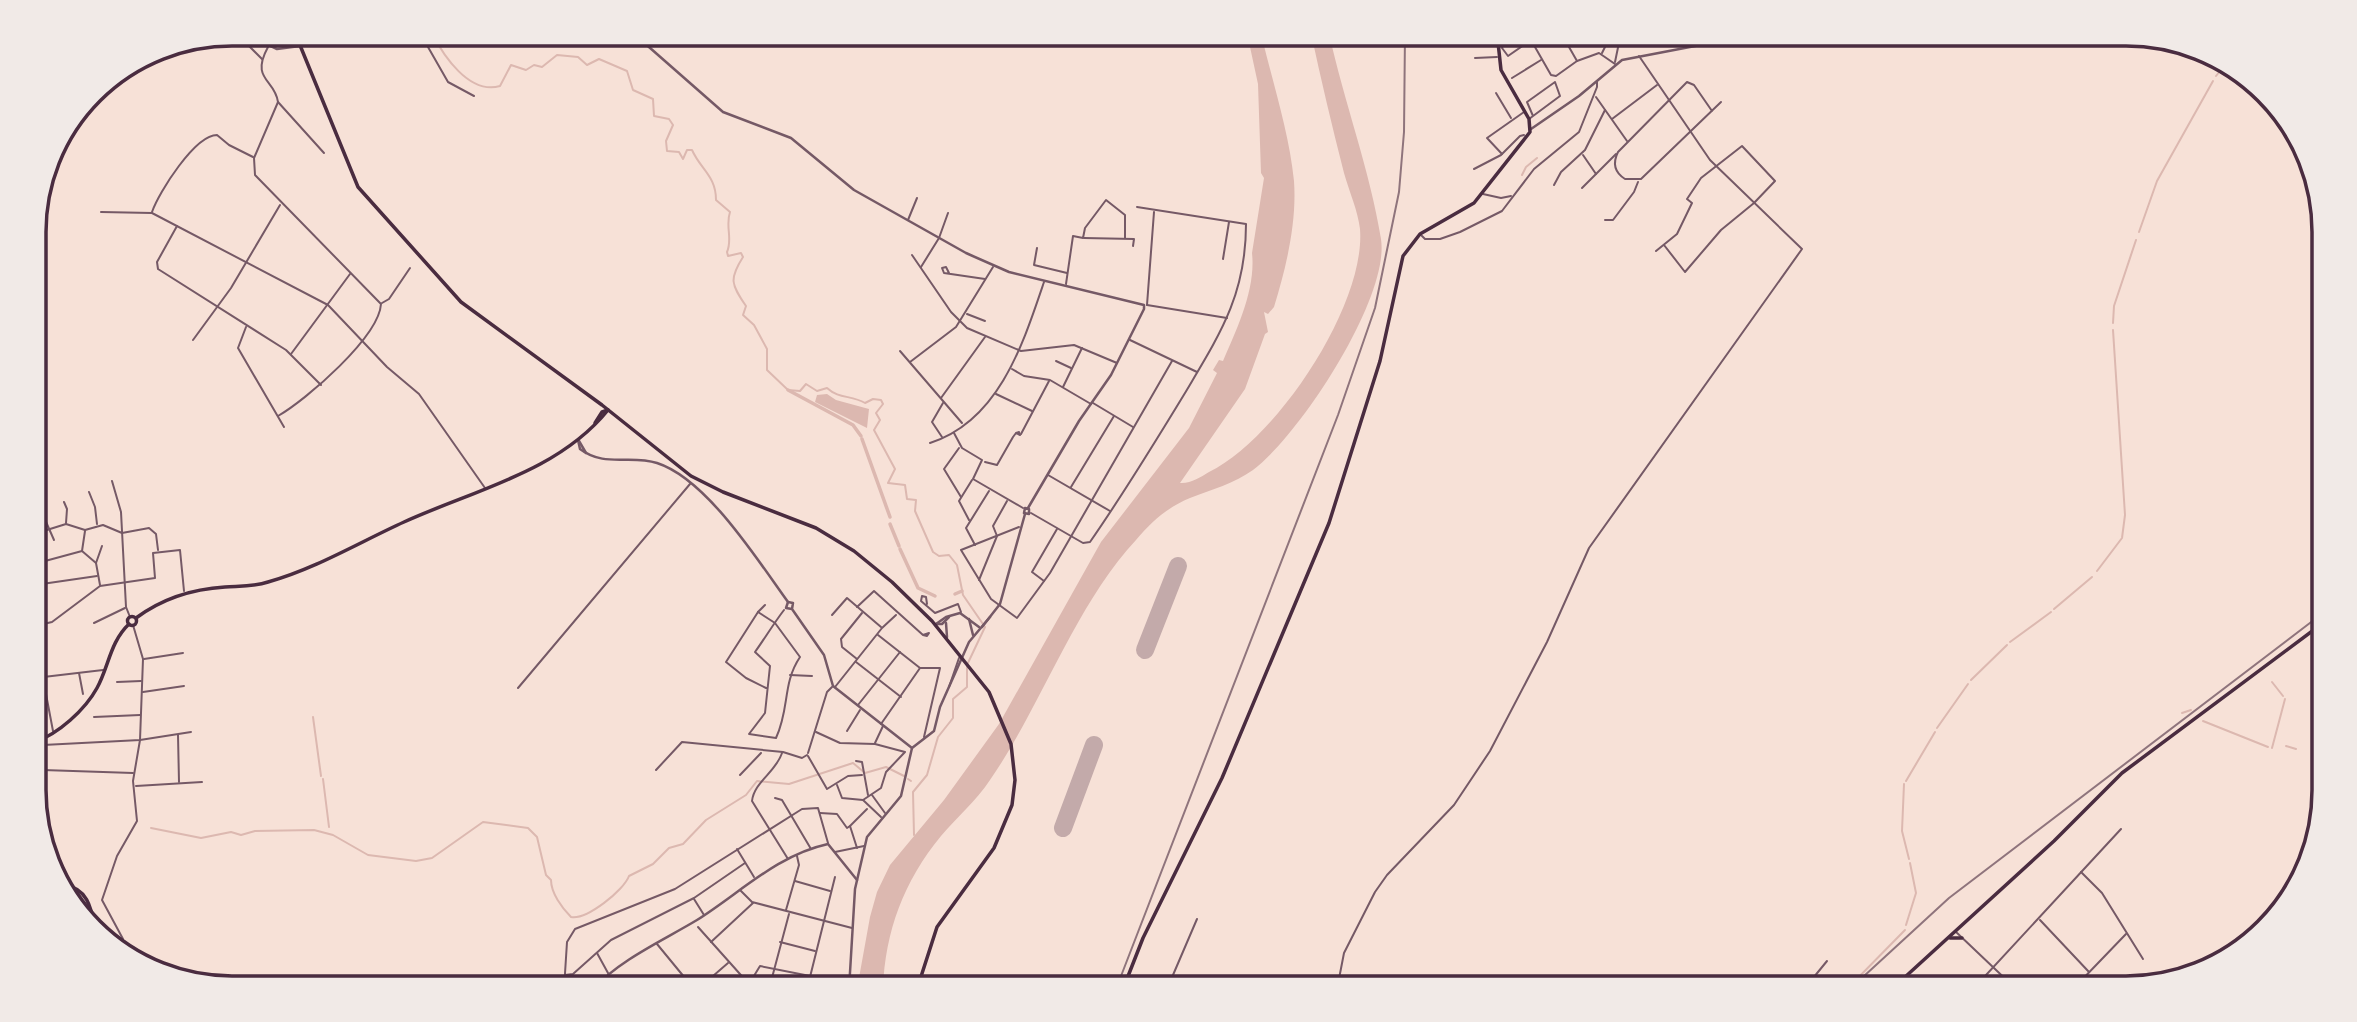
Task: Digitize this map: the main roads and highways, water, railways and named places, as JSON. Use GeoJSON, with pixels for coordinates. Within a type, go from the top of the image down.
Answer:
{"type":"FeatureCollection","features":[{"type":"Feature","properties":{"kind":"main road"},"geometry":{"type":"LineString","coordinates":[[300,46],[354,177],[370,203],[461,302],[594,399],[678,467],[715,488],[796,520],[833,538],[886,577],[936,624],[972,667],[992,697],[1006,727],[1015,765],[1013,796],[1007,822],[993,848],[937,927],[921,976]]}},
{"type":"Feature","properties":{"kind":"main road"},"geometry":{"type":"LineString","coordinates":[[1129,976],[1143,938],[1222,778],[1317,556],[1376,375],[1400,265],[1408,247],[1420,234],[1468,208],[1531,129],[1531,118],[1524,112],[1506,80],[1498,46]]}},
{"type":"Feature","properties":{"kind":"main road"},"geometry":{"type":"LineString","coordinates":[[594,399],[600,414]]}},
{"type":"Feature","properties":{"kind":"main road"},"geometry":{"type":"LineString","coordinates":[[594,425],[600,414],[608,410]]}},
{"type":"Feature","properties":{"kind":"main road"},"geometry":{"type":"LineString","coordinates":[[46,739],[93,694],[114,643],[136,618],[158,603],[184,593],[248,586],[280,579],[391,528],[495,487],[568,447],[608,410]]}},
{"type":"Feature","properties":{"kind":"main road"},"geometry":{"type":"LineString","coordinates":[[131,624],[130,617],[136,618]]}},
{"type":"Feature","properties":{"kind":"main road"},"geometry":{"type":"LineString","coordinates":[[1908,976],[2047,848],[2122,773],[2312,631]]}},
{"type":"Feature","properties":{"kind":"main road"},"geometry":{"type":"LineString","coordinates":[[73,887],[86,897],[90,911]]}},
{"type":"Feature","properties":{"kind":"main road"},"geometry":{"type":"LineString","coordinates":[[1948,938],[1962,938]]}},
{"type":"Feature","properties":{"kind":"waterway"},"geometry":{"type":"LineString","coordinates":[[440,46],[458,71],[478,85],[489,87],[500,86],[511,65],[526,70],[534,65],[542,67],[557,55],[578,57],[587,65],[599,59],[627,71],[633,90],[653,99],[654,116],[669,119],[673,125],[666,141],[667,151],[679,152],[683,159],[687,150],[692,150],[714,185],[716,200],[730,212],[728,256],[741,253],[743,257],[735,271],[735,287],[746,306],[743,315],[754,325],[767,349],[767,370],[788,390],[800,391],[806,384],[817,391],[827,388],[836,394],[865,403],[873,399],[881,400],[883,404],[876,413],[880,420],[874,430],[895,469],[888,483],[905,485],[907,499],[916,500],[915,511],[933,552],[939,556],[949,555],[957,565],[963,595],[985,627],[967,665],[967,687],[953,699],[953,718],[938,737],[927,775],[913,792],[914,835]]}},
{"type":"Feature","properties":{"kind":"waterway"},"geometry":{"type":"LineString","coordinates":[[2216,76],[2220,71]]}},
{"type":"Feature","properties":{"kind":"waterway"},"geometry":{"type":"LineString","coordinates":[[2139,232],[2157,181],[2213,81]]}},
{"type":"Feature","properties":{"kind":"waterway"},"geometry":{"type":"LineString","coordinates":[[1522,175],[1526,167],[1537,158]]}},
{"type":"Feature","properties":{"kind":"waterway"},"geometry":{"type":"LineString","coordinates":[[2113,323],[2114,306],[2136,240]]}},
{"type":"Feature","properties":{"kind":"waterway"},"geometry":{"type":"LineString","coordinates":[[2097,571],[2122,538],[2125,515],[2113,330]]}},
{"type":"Feature","properties":{"kind":"waterway"},"geometry":{"type":"LineString","coordinates":[[788,390],[853,425],[861,436]]}},
{"type":"Feature","properties":{"kind":"waterway"},"geometry":{"type":"LineString","coordinates":[[862,439],[890,517]]}},
{"type":"Feature","properties":{"kind":"waterway"},"geometry":{"type":"LineString","coordinates":[[890,524],[899,546]]}},
{"type":"Feature","properties":{"kind":"waterway"},"geometry":{"type":"LineString","coordinates":[[900,549],[918,588],[935,596]]}},
{"type":"Feature","properties":{"kind":"waterway"},"geometry":{"type":"LineString","coordinates":[[2054,609],[2092,577]]}},
{"type":"Feature","properties":{"kind":"waterway"},"geometry":{"type":"LineString","coordinates":[[955,594],[962,591]]}},
{"type":"Feature","properties":{"kind":"waterway"},"geometry":{"type":"LineString","coordinates":[[2010,642],[2051,612]]}},
{"type":"Feature","properties":{"kind":"waterway"},"geometry":{"type":"LineString","coordinates":[[1971,680],[2007,645]]}},
{"type":"Feature","properties":{"kind":"waterway"},"geometry":{"type":"LineString","coordinates":[[2272,682],[2283,696]]}},
{"type":"Feature","properties":{"kind":"waterway"},"geometry":{"type":"LineString","coordinates":[[1937,728],[1968,684]]}},
{"type":"Feature","properties":{"kind":"waterway"},"geometry":{"type":"LineString","coordinates":[[2272,748],[2285,699]]}},
{"type":"Feature","properties":{"kind":"waterway"},"geometry":{"type":"LineString","coordinates":[[2182,713],[2191,710]]}},
{"type":"Feature","properties":{"kind":"waterway"},"geometry":{"type":"LineString","coordinates":[[313,717],[321,776]]}},
{"type":"Feature","properties":{"kind":"waterway"},"geometry":{"type":"LineString","coordinates":[[2203,721],[2268,747]]}},
{"type":"Feature","properties":{"kind":"waterway"},"geometry":{"type":"LineString","coordinates":[[1906,781],[1935,732]]}},
{"type":"Feature","properties":{"kind":"waterway"},"geometry":{"type":"LineString","coordinates":[[2286,746],[2296,749]]}},
{"type":"Feature","properties":{"kind":"waterway"},"geometry":{"type":"LineString","coordinates":[[151,828],[201,838],[231,832],[241,835],[255,831],[314,830],[333,835],[368,855],[416,861],[432,858],[483,822],[528,828],[537,837],[546,875],[551,880],[558,900],[571,917],[578,917],[604,903],[620,889],[629,876],[653,864],[669,848],[683,844],[706,820],[746,795],[757,781],[789,784],[853,763],[865,773],[886,767],[904,776]]}},
{"type":"Feature","properties":{"kind":"waterway"},"geometry":{"type":"LineString","coordinates":[[323,779],[329,827]]}},
{"type":"Feature","properties":{"kind":"waterway"},"geometry":{"type":"LineString","coordinates":[[1904,784],[1902,831],[1909,859]]}},
{"type":"Feature","properties":{"kind":"waterway"},"geometry":{"type":"LineString","coordinates":[[1906,925],[1916,893],[1910,863]]}},
{"type":"Feature","properties":{"kind":"waterway"},"geometry":{"type":"LineString","coordinates":[[1860,976],[1905,930]]}},
{"type":"Feature","properties":{"kind":"railway"},"geometry":{"type":"LineString","coordinates":[[1121,976],[1338,415],[1375,308],[1399,192],[1404,132],[1405,46]]}},
{"type":"Feature","properties":{"kind":"railway"},"geometry":{"type":"LineString","coordinates":[[1864,976],[1949,898],[2312,621]]}}]}
